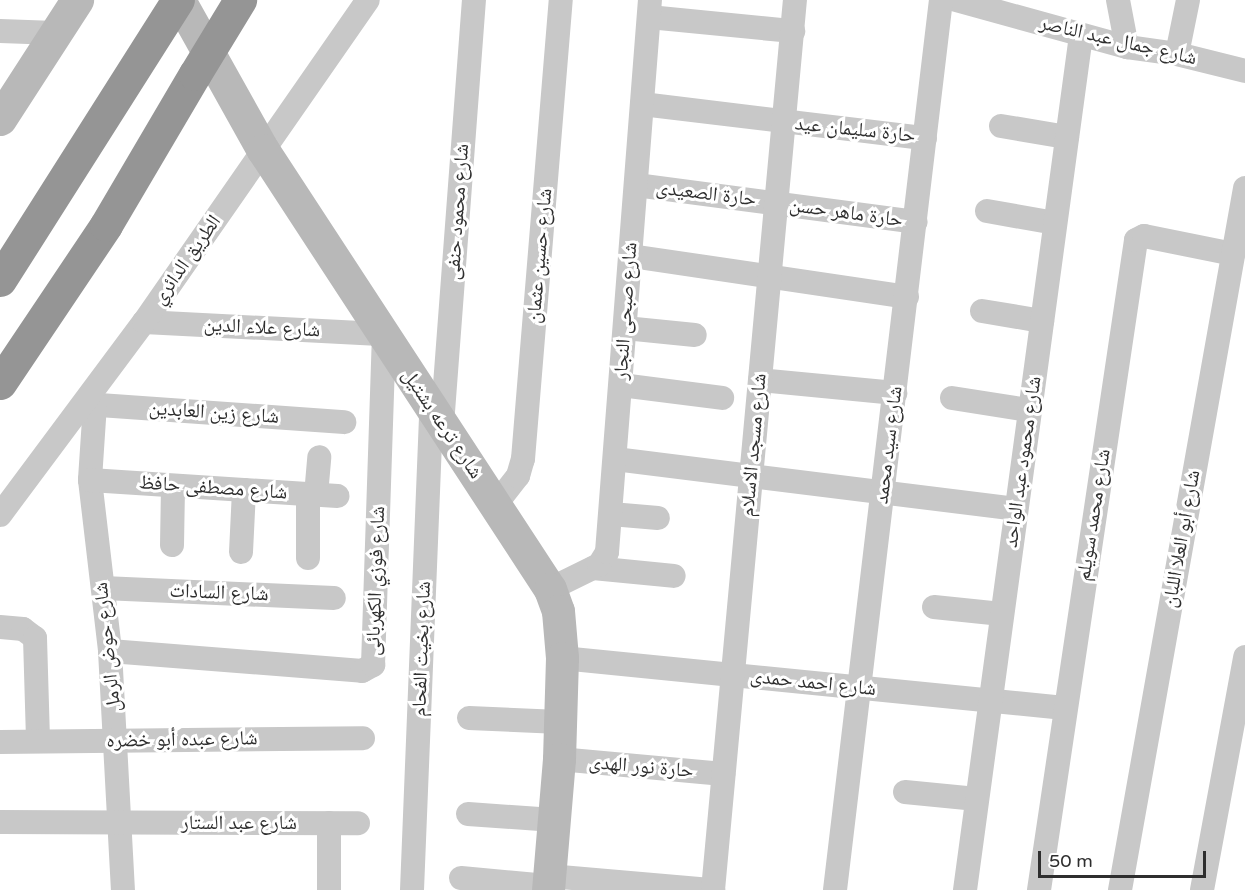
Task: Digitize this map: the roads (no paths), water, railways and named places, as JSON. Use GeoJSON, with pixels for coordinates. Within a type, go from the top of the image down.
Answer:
{"type":"FeatureCollection","features":[{"type":"Feature","properties":{"kind":"highway"},"geometry":{"type":"LineString","coordinates":[[0,280],[154,42],[178,0]]}},
{"type":"Feature","properties":{"kind":"highway"},"geometry":{"type":"LineString","coordinates":[[0,383],[106,225],[240,0]]}},
{"type":"Feature","properties":{"kind":"street"},"geometry":{"type":"LineString","coordinates":[[0,119],[12,81],[56,33],[77,0]]}},
{"type":"Feature","properties":{"kind":"street","name":"شارع ترعه بشتيل"},"geometry":{"type":"LineString","coordinates":[[178,0],[263,150],[382,336],[496,504],[550,589],[558,611],[562,658],[559,759],[548,884]]}},
{"type":"Feature","properties":{"kind":"street","name":"الطريق الدائري"},"geometry":{"type":"LineString","coordinates":[[0,515],[90,404],[144,322],[368,0]]}},
{"type":"Feature","properties":{"kind":"street","name":"شارع محمود حنفى"},"geometry":{"type":"LineString","coordinates":[[437,416],[474,0]]}},
{"type":"Feature","properties":{"kind":"street","name":"شارع حسين عثمان"},"geometry":{"type":"LineString","coordinates":[[496,504],[518,476],[523,459],[561,0]]}},
{"type":"Feature","properties":{"kind":"street","name":"شارع مسجد الاسلام"},"geometry":{"type":"LineString","coordinates":[[712,890],[795,0]]}},
{"type":"Feature","properties":{"kind":"street","name":"شارع سيد محمد"},"geometry":{"type":"LineString","coordinates":[[835,890],[941,0]]}},
{"type":"Feature","properties":{"kind":"street","name":"شارع جمال عبد الناصر"},"geometry":{"type":"LineString","coordinates":[[956,0],[1128,47],[1177,54],[1245,71]]}},
{"type":"Feature","properties":{"kind":"street"},"geometry":{"type":"LineString","coordinates":[[1118,0],[1128,47]]}},
{"type":"Feature","properties":{"kind":"street"},"geometry":{"type":"LineString","coordinates":[[1177,54],[1188,0]]}},
{"type":"Feature","properties":{"kind":"street"},"geometry":{"type":"LineString","coordinates":[[650,8],[793,31]]}},
{"type":"Feature","properties":{"kind":"street","name":"شارع صبحى النجار"},"geometry":{"type":"LineString","coordinates":[[592,568],[607,552],[611,514],[650,8]]}},
{"type":"Feature","properties":{"kind":"street"},"geometry":{"type":"LineString","coordinates":[[0,31],[56,33]]}},
{"type":"Feature","properties":{"kind":"street","name":"شارع محمود عبد الواحد"},"geometry":{"type":"LineString","coordinates":[[965,890],[1081,35]]}},
{"type":"Feature","properties":{"kind":"street","name":"حارة سليمان عيد"},"geometry":{"type":"LineString","coordinates":[[642,104],[925,138]]}},
{"type":"Feature","properties":{"kind":"street"},"geometry":{"type":"LineString","coordinates":[[1001,126],[1067,137]]}},
{"type":"Feature","properties":{"kind":"street","name":"حارة الصعيدى"},"geometry":{"type":"LineString","coordinates":[[636,185],[777,203]]}},
{"type":"Feature","properties":{"kind":"street","name":"شارع أبو العلا اللبان"},"geometry":{"type":"LineString","coordinates":[[1120,890],[1245,188]]}},
{"type":"Feature","properties":{"kind":"street","name":"حارة ماهر حسن"},"geometry":{"type":"LineString","coordinates":[[777,203],[916,222]]}},
{"type":"Feature","properties":{"kind":"street"},"geometry":{"type":"LineString","coordinates":[[987,211],[1055,223]]}},
{"type":"Feature","properties":{"kind":"street","name":"شارع محمد سويلم"},"geometry":{"type":"LineString","coordinates":[[1039,890],[1136,240],[1143,236],[1233,254]]}},
{"type":"Feature","properties":{"kind":"street"},"geometry":{"type":"LineString","coordinates":[[631,256],[907,297]]}},
{"type":"Feature","properties":{"kind":"street"},"geometry":{"type":"LineString","coordinates":[[982,311],[1042,321]]}},
{"type":"Feature","properties":{"kind":"street","name":"شارع علاء الدين"},"geometry":{"type":"LineString","coordinates":[[144,322],[382,336]]}},
{"type":"Feature","properties":{"kind":"street"},"geometry":{"type":"LineString","coordinates":[[625,328],[695,336]]}},
{"type":"Feature","properties":{"kind":"street","name":"شارع فوزي الكهربائى"},"geometry":{"type":"LineString","coordinates":[[110,651],[362,671],[373,665],[382,336]]}},
{"type":"Feature","properties":{"kind":"street"},"geometry":{"type":"LineString","coordinates":[[760,380],[895,393]]}},
{"type":"Feature","properties":{"kind":"street"},"geometry":{"type":"LineString","coordinates":[[621,385],[722,398]]}},
{"type":"Feature","properties":{"kind":"street"},"geometry":{"type":"LineString","coordinates":[[952,398],[1029,410]]}},
{"type":"Feature","properties":{"kind":"street","name":"شارع زين العابدين"},"geometry":{"type":"LineString","coordinates":[[90,404],[344,422]]}},
{"type":"Feature","properties":{"kind":"street","name":"شارع حوض الرمل"},"geometry":{"type":"LineString","coordinates":[[90,404],[90,480],[110,651],[117,740],[123,890]]}},
{"type":"Feature","properties":{"kind":"street","name":"شارع بخيت الفحام"},"geometry":{"type":"LineString","coordinates":[[412,890],[437,416]]}},
{"type":"Feature","properties":{"kind":"street"},"geometry":{"type":"LineString","coordinates":[[308,558],[320,495],[319,457]]}},
{"type":"Feature","properties":{"kind":"street"},"geometry":{"type":"LineString","coordinates":[[615,459],[1016,509]]}},
{"type":"Feature","properties":{"kind":"street","name":"شارع مصطفى حافظ"},"geometry":{"type":"LineString","coordinates":[[90,480],[320,495]]}},
{"type":"Feature","properties":{"kind":"street"},"geometry":{"type":"LineString","coordinates":[[172,545],[173,486]]}},
{"type":"Feature","properties":{"kind":"street"},"geometry":{"type":"LineString","coordinates":[[241,552],[244,490]]}},
{"type":"Feature","properties":{"kind":"street"},"geometry":{"type":"LineString","coordinates":[[611,514],[658,518]]}},
{"type":"Feature","properties":{"kind":"street"},"geometry":{"type":"LineString","coordinates":[[550,589],[592,568],[674,576]]}},
{"type":"Feature","properties":{"kind":"street","name":"شارع السادات"},"geometry":{"type":"LineString","coordinates":[[103,588],[334,598]]}},
{"type":"Feature","properties":{"kind":"street"},"geometry":{"type":"LineString","coordinates":[[934,607],[1002,614]]}},
{"type":"Feature","properties":{"kind":"street"},"geometry":{"type":"LineString","coordinates":[[11,628],[35,638],[37,646],[38,741]]}},
{"type":"Feature","properties":{"kind":"street"},"geometry":{"type":"LineString","coordinates":[[1202,890],[1245,657]]}},
{"type":"Feature","properties":{"kind":"street","name":"شارع احمد حمدى"},"geometry":{"type":"LineString","coordinates":[[562,658],[1065,708]]}},
{"type":"Feature","properties":{"kind":"street"},"geometry":{"type":"LineString","coordinates":[[469,718],[560,722]]}},
{"type":"Feature","properties":{"kind":"street","name":"شارع عبده أبو خضره"},"geometry":{"type":"LineString","coordinates":[[0,742],[363,738]]}},
{"type":"Feature","properties":{"kind":"street","name":"حارة نور الهدى"},"geometry":{"type":"LineString","coordinates":[[559,759],[723,774]]}},
{"type":"Feature","properties":{"kind":"street"},"geometry":{"type":"LineString","coordinates":[[904,792],[977,798]]}},
{"type":"Feature","properties":{"kind":"street"},"geometry":{"type":"LineString","coordinates":[[468,814],[554,820]]}},
{"type":"Feature","properties":{"kind":"street","name":"شارع عبد الستار"},"geometry":{"type":"LineString","coordinates":[[0,822],[358,823]]}},
{"type":"Feature","properties":{"kind":"street"},"geometry":{"type":"LineString","coordinates":[[328,890],[329,823]]}},
{"type":"Feature","properties":{"kind":"street"},"geometry":{"type":"LineString","coordinates":[[461,878],[548,884],[712,890]]}}]}
